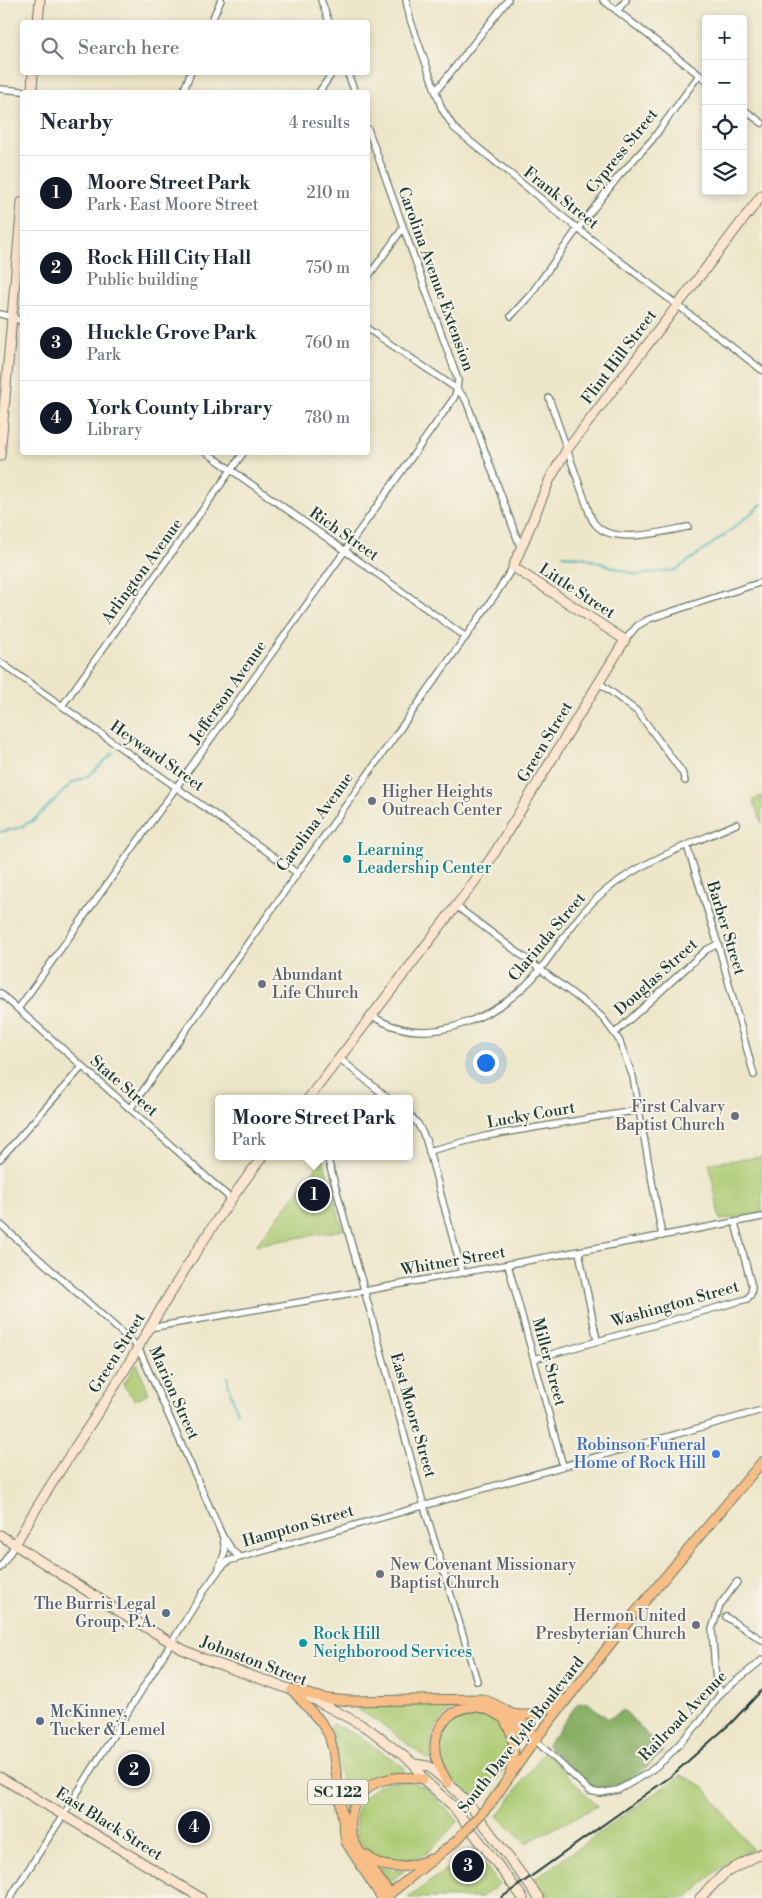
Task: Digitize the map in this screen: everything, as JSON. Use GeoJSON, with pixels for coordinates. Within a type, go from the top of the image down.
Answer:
{"type":"FeatureCollection","features":[{"type":"Feature","properties":{"kind":"main road","name":"South Dave Lyle Boulevard"},"geometry":{"type":"LineString","coordinates":[[386,1897],[456,1841],[491,1803],[535,1740],[634,1614],[762,1462]]}},
{"type":"Feature","properties":{"kind":"main road"},"geometry":{"type":"LineString","coordinates":[[292,1690],[351,1701],[481,1700],[494,1703],[507,1717],[514,1746],[509,1778]]}},
{"type":"Feature","properties":{"kind":"main road","name":"SC 122"},"geometry":{"type":"LineString","coordinates":[[292,1690],[320,1721],[329,1735],[333,1750],[346,1842],[386,1897]]}},
{"type":"Feature","properties":{"kind":"main road"},"geometry":{"type":"LineString","coordinates":[[507,1717],[541,1713],[572,1693]]}},
{"type":"Feature","properties":{"kind":"main road"},"geometry":{"type":"LineString","coordinates":[[448,1782],[437,1763],[435,1751],[436,1734],[443,1722],[454,1712],[476,1707],[507,1717],[529,1728],[535,1740]]}},
{"type":"Feature","properties":{"kind":"main road"},"geometry":{"type":"LineString","coordinates":[[386,1897],[352,1835],[351,1822],[354,1806],[361,1794],[373,1785],[388,1778],[406,1777],[423,1779]]}},
{"type":"Feature","properties":{"kind":"main road"},"geometry":{"type":"LineString","coordinates":[[359,1848],[374,1862],[395,1867],[410,1866],[438,1856]]}},
{"type":"Feature","properties":{"kind":"street"},"geometry":{"type":"LineString","coordinates":[[38,20],[40,0]]}},
{"type":"Feature","properties":{"kind":"street"},"geometry":{"type":"LineString","coordinates":[[212,20],[220,0]]}},
{"type":"Feature","properties":{"kind":"street"},"geometry":{"type":"LineString","coordinates":[[322,0],[329,20]]}},
{"type":"Feature","properties":{"kind":"street","name":"Frank Street"},"geometry":{"type":"LineString","coordinates":[[406,0],[410,19],[436,92],[448,120],[461,135],[578,229],[762,370]]}},
{"type":"Feature","properties":{"kind":"street"},"geometry":{"type":"LineString","coordinates":[[436,92],[508,0]]}},
{"type":"Feature","properties":{"kind":"street"},"geometry":{"type":"LineString","coordinates":[[603,0],[702,77]]}},
{"type":"Feature","properties":{"kind":"street"},"geometry":{"type":"LineString","coordinates":[[617,10],[626,0]]}},
{"type":"Feature","properties":{"kind":"street"},"geometry":{"type":"LineString","coordinates":[[33,75],[33,90]]}},
{"type":"Feature","properties":{"kind":"street"},"geometry":{"type":"LineString","coordinates":[[184,90],[190,75]]}},
{"type":"Feature","properties":{"kind":"street"},"geometry":{"type":"LineString","coordinates":[[320,90],[331,75]]}},
{"type":"Feature","properties":{"kind":"street"},"geometry":{"type":"LineString","coordinates":[[348,75],[353,90]]}},
{"type":"Feature","properties":{"kind":"street","name":"Cypress Street"},"geometry":{"type":"LineString","coordinates":[[511,316],[531,294],[633,158],[652,140],[699,75]]}},
{"type":"Feature","properties":{"kind":"street"},"geometry":{"type":"LineString","coordinates":[[0,89],[20,91]]}},
{"type":"Feature","properties":{"kind":"street"},"geometry":{"type":"LineString","coordinates":[[747,112],[762,123]]}},
{"type":"Feature","properties":{"kind":"street","name":"Carolina Avenue Extension"},"geometry":{"type":"LineString","coordinates":[[370,134],[458,380],[457,389],[466,400],[521,550]]}},
{"type":"Feature","properties":{"kind":"street","name":"Flint Hill Street"},"geometry":{"type":"LineString","coordinates":[[521,550],[550,479],[566,451],[762,195]]}},
{"type":"Feature","properties":{"kind":"street"},"geometry":{"type":"LineString","coordinates":[[0,456],[20,225]]}},
{"type":"Feature","properties":{"kind":"street"},"geometry":{"type":"LineString","coordinates":[[370,274],[403,228]]}},
{"type":"Feature","properties":{"kind":"street"},"geometry":{"type":"LineString","coordinates":[[0,314],[20,321]]}},
{"type":"Feature","properties":{"kind":"street"},"geometry":{"type":"LineString","coordinates":[[370,329],[457,389]]}},
{"type":"Feature","properties":{"kind":"street","name":"Jefferson Avenue"},"geometry":{"type":"LineString","coordinates":[[18,1009],[454,398],[457,389]]}},
{"type":"Feature","properties":{"kind":"street"},"geometry":{"type":"LineString","coordinates":[[549,398],[566,451],[595,525],[603,531],[618,535],[637,535],[688,527]]}},
{"type":"Feature","properties":{"kind":"street","name":"Rich Street"},"geometry":{"type":"LineString","coordinates":[[210,455],[466,637]]}},
{"type":"Feature","properties":{"kind":"street","name":"Arlington Avenue"},"geometry":{"type":"LineString","coordinates":[[62,706],[242,455]]}},
{"type":"Feature","properties":{"kind":"street","name":"Carolina Avenue"},"geometry":{"type":"LineString","coordinates":[[130,1110],[466,637],[496,594],[521,550]]}},
{"type":"Feature","properties":{"kind":"street","name":"Little Street"},"geometry":{"type":"LineString","coordinates":[[513,567],[625,640]]}},
{"type":"Feature","properties":{"kind":"street","name":"Green Street"},"geometry":{"type":"LineString","coordinates":[[311,1095],[492,857],[598,682],[625,640],[637,626],[649,619],[762,582]]}},
{"type":"Feature","properties":{"kind":"street","name":"Heyward Street"},"geometry":{"type":"LineString","coordinates":[[0,662],[297,873]]}},
{"type":"Feature","properties":{"kind":"street"},"geometry":{"type":"LineString","coordinates":[[598,682],[643,718],[682,772],[685,781]]}},
{"type":"Feature","properties":{"kind":"street","name":"Clarinda Street"},"geometry":{"type":"LineString","coordinates":[[372,1016],[385,1023],[413,1031],[428,1031],[449,1028],[472,1021],[496,1010],[516,995],[541,969],[596,898],[626,875],[736,824]]}},
{"type":"Feature","properties":{"kind":"street","name":"Barber Street"},"geometry":{"type":"LineString","coordinates":[[687,846],[718,944],[754,1075]]}},
{"type":"Feature","properties":{"kind":"street"},"geometry":{"type":"LineString","coordinates":[[456,906],[593,1009],[615,1033],[629,1064],[662,1236]]}},
{"type":"Feature","properties":{"kind":"street","name":"Douglas Street"},"geometry":{"type":"LineString","coordinates":[[615,1033],[706,950],[718,944]]}},
{"type":"Feature","properties":{"kind":"street","name":"State Street"},"geometry":{"type":"LineString","coordinates":[[0,993],[230,1198]]}},
{"type":"Feature","properties":{"kind":"street"},"geometry":{"type":"LineString","coordinates":[[339,1058],[385,1095]]}},
{"type":"Feature","properties":{"kind":"street"},"geometry":{"type":"LineString","coordinates":[[0,1159],[82,1067]]}},
{"type":"Feature","properties":{"kind":"street","name":"Lucky Court"},"geometry":{"type":"LineString","coordinates":[[429,1151],[486,1136],[639,1110]]}},
{"type":"Feature","properties":{"kind":"street"},"geometry":{"type":"LineString","coordinates":[[413,1119],[423,1131],[462,1272]]}},
{"type":"Feature","properties":{"kind":"street","name":"Green Street"},"geometry":{"type":"LineString","coordinates":[[0,1568],[230,1198],[260,1160]]}},
{"type":"Feature","properties":{"kind":"street","name":"East Moore Street"},"geometry":{"type":"LineString","coordinates":[[328,1160],[424,1505],[477,1681]]}},
{"type":"Feature","properties":{"kind":"street","name":"Whitner Street"},"geometry":{"type":"LineString","coordinates":[[149,1328],[364,1291],[762,1217]]}},
{"type":"Feature","properties":{"kind":"street","name":"Washington Street"},"geometry":{"type":"LineString","coordinates":[[534,1359],[750,1297],[752,1287],[734,1223]]}},
{"type":"Feature","properties":{"kind":"street","name":"Marion Street"},"geometry":{"type":"LineString","coordinates":[[0,1224],[138,1347],[223,1538],[225,1552],[218,1570]]}},
{"type":"Feature","properties":{"kind":"street"},"geometry":{"type":"LineString","coordinates":[[579,1252],[597,1340]]}},
{"type":"Feature","properties":{"kind":"street","name":"Miller Street"},"geometry":{"type":"LineString","coordinates":[[508,1264],[563,1466]]}},
{"type":"Feature","properties":{"kind":"street","name":"Hampton Street"},"geometry":{"type":"LineString","coordinates":[[10,1898],[218,1570],[228,1561],[762,1410]]}},
{"type":"Feature","properties":{"kind":"street","name":"Johnston Street"},"geometry":{"type":"LineString","coordinates":[[0,1535],[112,1608],[172,1643],[204,1658],[292,1690],[327,1706],[369,1729],[414,1764],[423,1779],[452,1805],[523,1898]]}},
{"type":"Feature","properties":{"kind":"street","name":"Marion Street"},"geometry":{"type":"LineString","coordinates":[[223,1538],[228,1542],[232,1552],[241,1556]]}},
{"type":"Feature","properties":{"kind":"street"},"geometry":{"type":"LineString","coordinates":[[721,1693],[716,1682],[712,1629],[720,1605],[737,1582]]}},
{"type":"Feature","properties":{"kind":"street"},"geometry":{"type":"LineString","coordinates":[[726,1617],[762,1640]]}},
{"type":"Feature","properties":{"kind":"street","name":"Railroad Avenue"},"geometry":{"type":"LineString","coordinates":[[535,1740],[584,1786],[593,1792],[606,1793],[618,1790],[648,1773],[664,1760],[700,1722],[721,1693],[762,1660]]}},
{"type":"Feature","properties":{"kind":"street"},"geometry":{"type":"LineString","coordinates":[[414,1764],[428,1766],[448,1782],[468,1803],[539,1898]]}},
{"type":"Feature","properties":{"kind":"street","name":"East Black Street"},"geometry":{"type":"LineString","coordinates":[[0,1777],[201,1898]]}},
{"type":"Feature","properties":{"kind":"street"},"geometry":{"type":"LineString","coordinates":[[701,1898],[725,1873],[762,1853]]}},
{"type":"Feature","properties":{"kind":"green space"},"geometry":{"type":"Polygon","coordinates":[[[762,796],[762,824],[753,800],[762,796]]]}},
{"type":"Feature","properties":{"kind":"green space"},"geometry":{"type":"Polygon","coordinates":[[[762,1157],[762,1213],[720,1220],[709,1163],[762,1157]]]}},
{"type":"Feature","properties":{"kind":"green space"},"geometry":{"type":"Polygon","coordinates":[[[322,1160],[323,1160],[343,1230],[256,1245],[322,1160]]]}},
{"type":"Feature","properties":{"kind":"green space"},"geometry":{"type":"Polygon","coordinates":[[[137,1364],[149,1393],[135,1400],[123,1385],[137,1364]]]}},
{"type":"Feature","properties":{"kind":"green space"},"geometry":{"type":"Polygon","coordinates":[[[587,1702],[608,1719],[624,1710],[664,1752],[648,1766],[624,1781],[594,1789],[547,1746],[577,1704],[587,1702]]]}},
{"type":"Feature","properties":{"kind":"green space"},"geometry":{"type":"Polygon","coordinates":[[[455,1703],[456,1707],[444,1716],[433,1734],[431,1757],[427,1759],[386,1727],[357,1709],[359,1705],[455,1703]]]}},
{"type":"Feature","properties":{"kind":"green space"},"geometry":{"type":"Polygon","coordinates":[[[477,1712],[491,1716],[503,1724],[508,1735],[509,1753],[503,1770],[496,1781],[474,1805],[446,1771],[442,1763],[439,1746],[440,1738],[447,1724],[459,1716],[477,1712]]]}},
{"type":"Feature","properties":{"kind":"green space"},"geometry":{"type":"Polygon","coordinates":[[[333,1724],[362,1738],[405,1768],[403,1772],[392,1773],[370,1782],[349,1809],[344,1808],[337,1749],[330,1728],[333,1724]]]}},
{"type":"Feature","properties":{"kind":"green space"},"geometry":{"type":"Polygon","coordinates":[[[543,1753],[550,1757],[597,1806],[526,1843],[498,1816],[543,1753]]]}},
{"type":"Feature","properties":{"kind":"green space"},"geometry":{"type":"Polygon","coordinates":[[[681,1775],[703,1786],[752,1849],[714,1873],[689,1898],[547,1898],[533,1880],[681,1775]]]}},
{"type":"Feature","properties":{"kind":"green space"},"geometry":{"type":"Polygon","coordinates":[[[410,1781],[427,1788],[458,1821],[436,1845],[422,1856],[410,1861],[398,1862],[376,1858],[360,1843],[356,1831],[358,1807],[367,1794],[385,1783],[410,1781]]]}},
{"type":"Feature","properties":{"kind":"green space"},"geometry":{"type":"Polygon","coordinates":[[[473,1849],[499,1884],[480,1898],[408,1898],[473,1849]]]}},
{"type":"Feature","properties":{"kind":"green space"},"geometry":{"type":"Polygon","coordinates":[[[378,1867],[404,1871],[389,1882],[378,1867]]]}},
{"type":"Feature","properties":{"kind":"waterway"},"geometry":{"type":"LineString","coordinates":[[563,555],[582,557],[637,575],[676,570],[730,531],[762,504]]}},
{"type":"Feature","properties":{"kind":"waterway"},"geometry":{"type":"LineString","coordinates":[[0,832],[18,828],[34,820],[72,783],[90,775],[113,753]]}},
{"type":"Feature","properties":{"kind":"waterway"},"geometry":{"type":"LineString","coordinates":[[227,1376],[229,1387]]}},
{"type":"Feature","properties":{"kind":"waterway"},"geometry":{"type":"LineString","coordinates":[[230,1390],[237,1412]]}},
{"type":"Feature","properties":{"kind":"railway"},"geometry":{"type":"LineString","coordinates":[[501,1898],[670,1777],[731,1723],[762,1690]]}},
{"type":"Feature","properties":{"kind":"place","name":"Higher Heights Outreach Center"},"geometry":{"type":"Point","coordinates":[372,801]}},
{"type":"Feature","properties":{"kind":"place","name":"Learning Leadership Center"},"geometry":{"type":"Point","coordinates":[347,859]}},
{"type":"Feature","properties":{"kind":"place","name":"Abundant Life Church"},"geometry":{"type":"Point","coordinates":[262,984]}},
{"type":"Feature","properties":{"kind":"place","name":"First Calvary Baptist Church"},"geometry":{"type":"Point","coordinates":[735,1116]}},
{"type":"Feature","properties":{"kind":"place","name":"Moore Street Park"},"geometry":{"type":"Point","coordinates":[314,1195]}},
{"type":"Feature","properties":{"kind":"place","name":"Robinson Funeral Home of Rock Hill"},"geometry":{"type":"Point","coordinates":[716,1454]}},
{"type":"Feature","properties":{"kind":"place","name":"New Covenant Missionary Baptist Church"},"geometry":{"type":"Point","coordinates":[380,1574]}},
{"type":"Feature","properties":{"kind":"place","name":"The Burris Legal Group, P.A."},"geometry":{"type":"Point","coordinates":[166,1613]}},
{"type":"Feature","properties":{"kind":"place","name":"Hermon United Presbyterian Church"},"geometry":{"type":"Point","coordinates":[696,1625]}},
{"type":"Feature","properties":{"kind":"place","name":"Rock Hill Neighborood Services"},"geometry":{"type":"Point","coordinates":[303,1643]}},
{"type":"Feature","properties":{"kind":"place","name":"McKinney, Tucker & Lemel"},"geometry":{"type":"Point","coordinates":[40,1721]}},
{"type":"Feature","properties":{"kind":"place","name":"Rock Hill City Hall"},"geometry":{"type":"Point","coordinates":[134,1770]}},
{"type":"Feature","properties":{"kind":"place","name":"York County Library"},"geometry":{"type":"Point","coordinates":[194,1827]}},
{"type":"Feature","properties":{"kind":"place","name":"Huckle Grove Park"},"geometry":{"type":"Point","coordinates":[468,1866]}}]}
